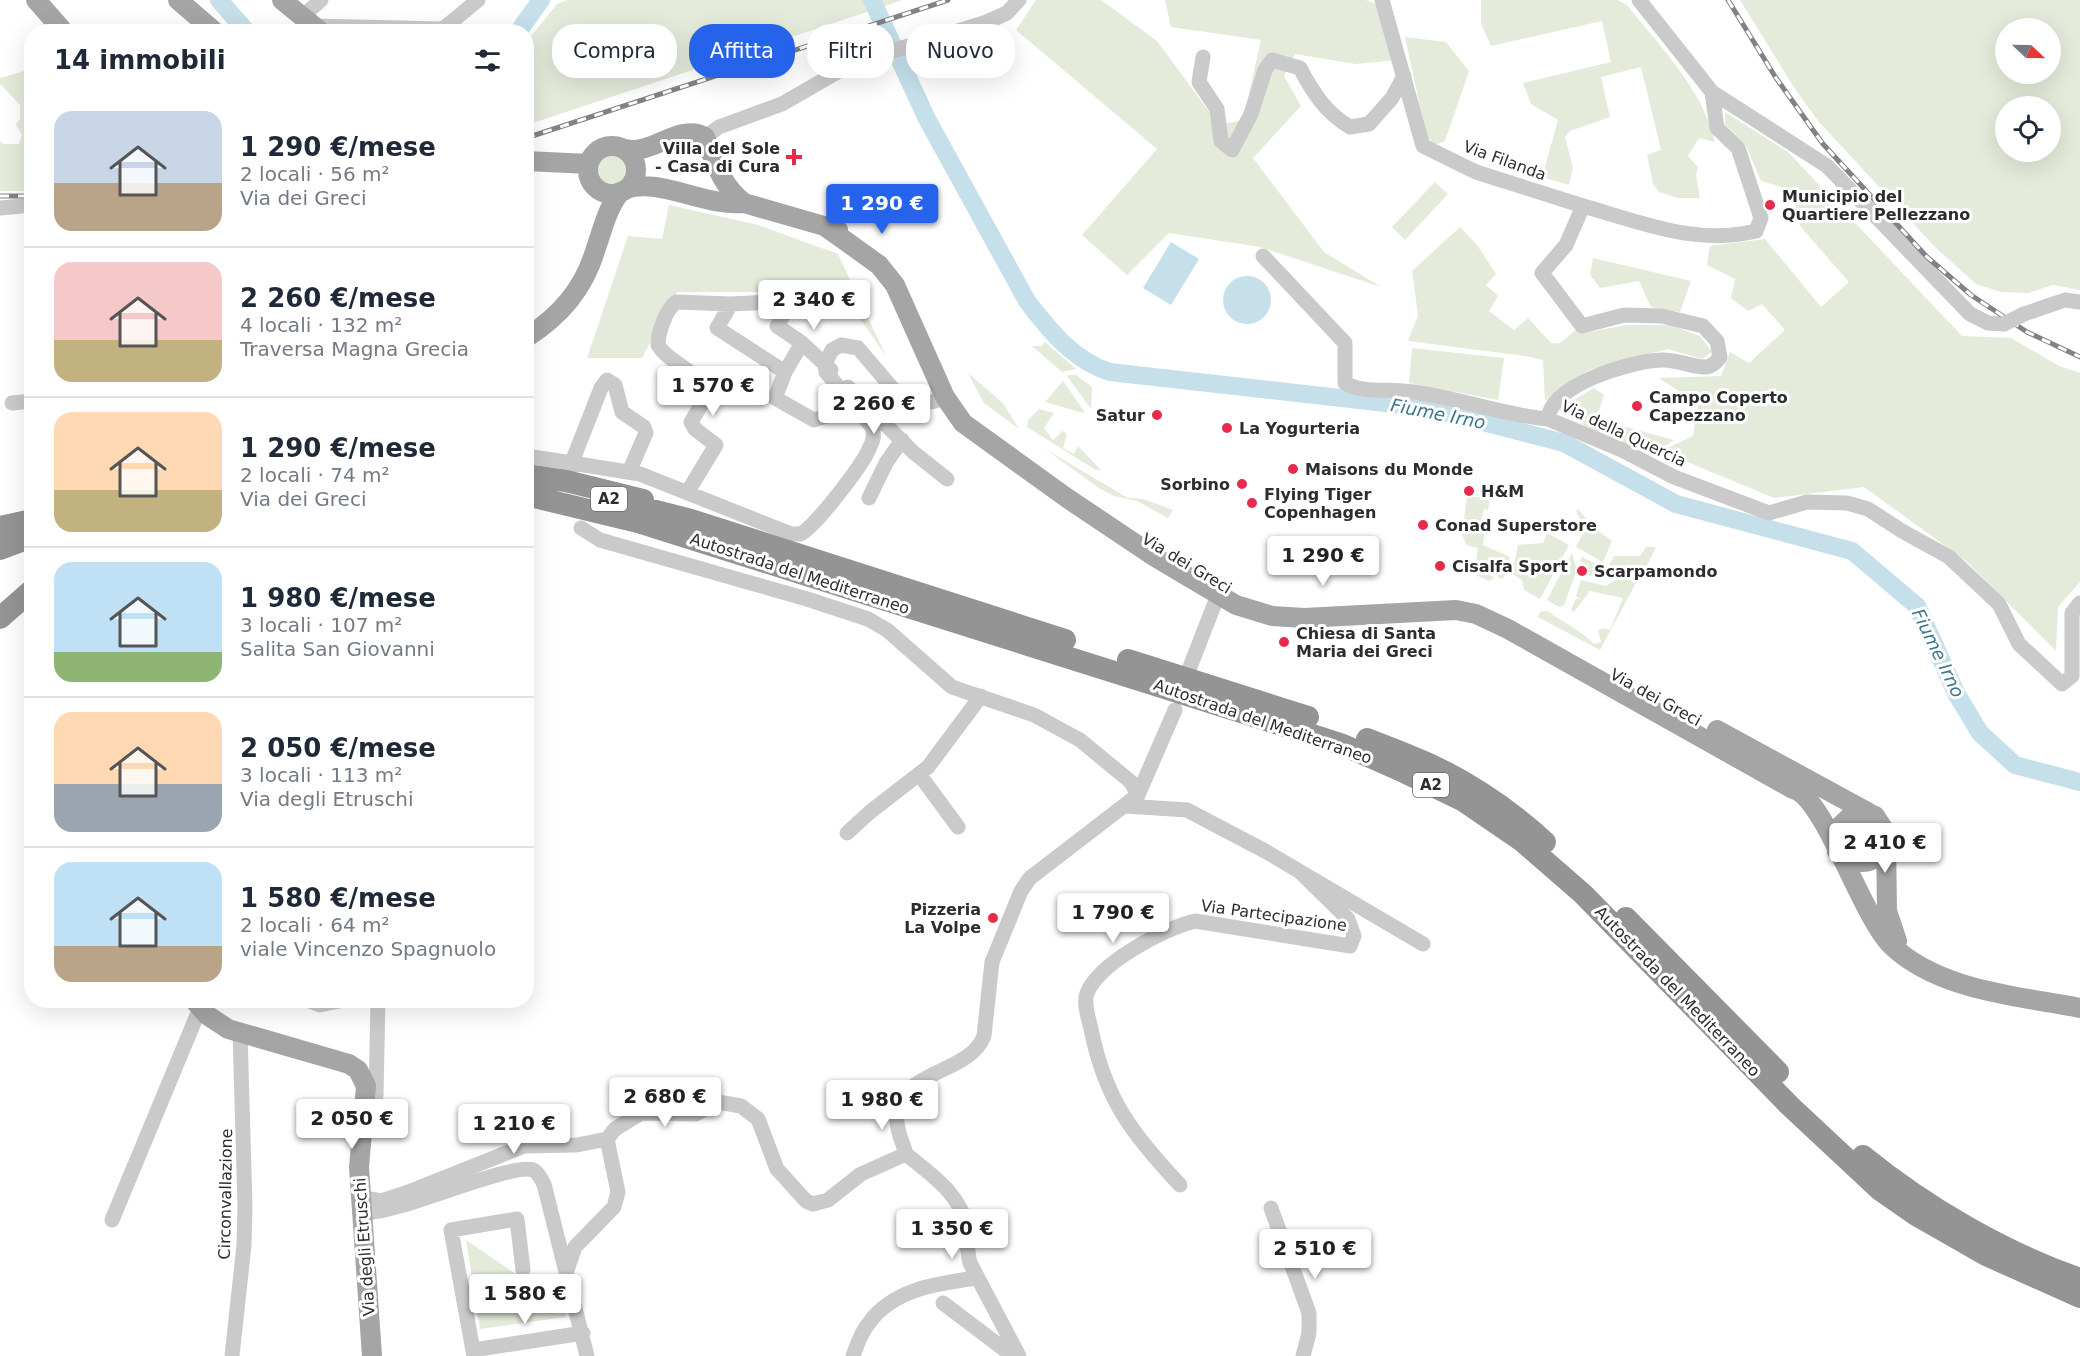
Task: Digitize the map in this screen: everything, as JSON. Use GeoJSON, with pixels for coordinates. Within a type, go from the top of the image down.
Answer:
{"type":"FeatureCollection","features":[{"type":"Feature","properties":{"kind":"highway"},"geometry":{"type":"LineString","coordinates":[[534,477],[631,497],[663,507],[691,520]]}},
{"type":"Feature","properties":{"kind":"highway","name":"A2"},"geometry":{"type":"LineString","coordinates":[[534,485],[608,499],[691,520]]}},
{"type":"Feature","properties":{"kind":"highway"},"geometry":{"type":"LineString","coordinates":[[534,497],[638,522]]}},
{"type":"Feature","properties":{"kind":"highway","name":"A2"},"geometry":{"type":"LineString","coordinates":[[534,508],[607,522],[638,522]]}},
{"type":"Feature","properties":{"kind":"highway","name":"Autostrada del Mediterraneo"},"geometry":{"type":"LineString","coordinates":[[691,520],[1350,732],[1411,756],[1469,786],[1531,829],[1589,881],[1856,1150],[1919,1198],[1988,1238],[2080,1279]]}},
{"type":"Feature","properties":{"kind":"highway"},"geometry":{"type":"LineString","coordinates":[[0,527],[24,522]]}},
{"type":"Feature","properties":{"kind":"highway","name":"Autostrada del Mediterraneo"},"geometry":{"type":"LineString","coordinates":[[638,522],[1343,745],[1462,800],[1522,841],[1583,894],[1782,1098],[1840,1155],[1880,1190],[1916,1215],[1986,1255],[2053,1287],[2080,1297]]}},
{"type":"Feature","properties":{"kind":"highway"},"geometry":{"type":"LineString","coordinates":[[0,549],[24,540]]}},
{"type":"Feature","properties":{"kind":"highway"},"geometry":{"type":"LineString","coordinates":[[0,562],[24,554]]}},
{"type":"Feature","properties":{"kind":"highway"},"geometry":{"type":"LineString","coordinates":[[0,618],[24,597]]}},
{"type":"Feature","properties":{"kind":"main road"},"geometry":{"type":"LineString","coordinates":[[36,0],[57,24]]}},
{"type":"Feature","properties":{"kind":"main road"},"geometry":{"type":"LineString","coordinates":[[178,0],[206,24]]}},
{"type":"Feature","properties":{"kind":"main road"},"geometry":{"type":"LineString","coordinates":[[282,0],[311,24]]}},
{"type":"Feature","properties":{"kind":"main road"},"geometry":{"type":"LineString","coordinates":[[623,191],[606,193],[594,185],[588,172],[592,157],[603,147],[639,150],[690,133],[705,137],[719,174],[731,194],[744,203]]}},
{"type":"Feature","properties":{"kind":"main road"},"geometry":{"type":"LineString","coordinates":[[534,332],[561,312],[574,297],[587,274],[604,221],[623,191],[634,180],[636,169],[633,158],[625,149]]}},
{"type":"Feature","properties":{"kind":"main road"},"geometry":{"type":"LineString","coordinates":[[534,154],[548,160]]}},
{"type":"Feature","properties":{"kind":"main road"},"geometry":{"type":"LineString","coordinates":[[534,161],[589,164]]}},
{"type":"Feature","properties":{"kind":"main road","name":"Via dei Greci"},"geometry":{"type":"LineString","coordinates":[[661,188],[666,185],[709,192],[716,188],[719,174]]}},
{"type":"Feature","properties":{"kind":"main road","name":"Via dei Greci"},"geometry":{"type":"LineString","coordinates":[[623,191],[640,185],[729,204],[744,203],[841,230],[858,240],[902,275],[957,397],[976,420],[1131,529],[1231,590],[1257,602],[1301,608],[1440,599],[1466,600],[1486,605],[1796,782]]}},
{"type":"Feature","properties":{"kind":"main road","name":"Via dei Greci"},"geometry":{"type":"LineString","coordinates":[[826,227],[879,265],[902,295],[945,397],[954,412],[972,430],[1125,538],[1218,595],[1250,610],[1278,617],[1443,610],[1476,614],[1796,782]]}},
{"type":"Feature","properties":{"kind":"main road"},"geometry":{"type":"LineString","coordinates":[[1796,782],[1871,814],[1884,826],[1885,896],[1888,921],[1898,943],[1910,957]]}},
{"type":"Feature","properties":{"kind":"main road"},"geometry":{"type":"LineString","coordinates":[[1796,782],[1810,801],[1882,933],[1892,946],[1936,974],[1969,985],[2080,1008]]}},
{"type":"Feature","properties":{"kind":"main road"},"geometry":{"type":"LineString","coordinates":[[1838,851],[1837,834],[1842,821],[1854,813],[1871,814]]}},
{"type":"Feature","properties":{"kind":"main road"},"geometry":{"type":"LineString","coordinates":[[1838,851],[1850,859],[1866,861],[1880,854],[1886,840]]}},
{"type":"Feature","properties":{"kind":"main road"},"geometry":{"type":"LineString","coordinates":[[200,1008],[218,1024],[349,1064],[370,1080]]}},
{"type":"Feature","properties":{"kind":"main road","name":"Via degli Etruschi"},"geometry":{"type":"LineString","coordinates":[[370,1080],[360,1130],[359,1167],[372,1356]]}},
{"type":"Feature","properties":{"kind":"street"},"geometry":{"type":"LineString","coordinates":[[312,24],[321,0]]}},
{"type":"Feature","properties":{"kind":"street"},"geometry":{"type":"LineString","coordinates":[[448,24],[478,0]]}},
{"type":"Feature","properties":{"kind":"street"},"geometry":{"type":"LineString","coordinates":[[705,137],[719,127],[782,105],[853,63],[984,23],[1007,13],[1018,0]]}},
{"type":"Feature","properties":{"kind":"street","name":"Via Filanda"},"geometry":{"type":"LineString","coordinates":[[1382,0],[1423,146],[1476,172],[1583,206]]}},
{"type":"Feature","properties":{"kind":"street"},"geometry":{"type":"LineString","coordinates":[[1639,0],[1712,92],[1827,166],[1970,314],[1988,323],[2004,324],[2024,314],[2065,300],[2080,302]]}},
{"type":"Feature","properties":{"kind":"street"},"geometry":{"type":"LineString","coordinates":[[1203,57],[1199,82],[1217,109],[1221,141],[1232,150],[1251,114],[1264,70],[1272,60],[1300,68],[1315,96],[1335,118],[1350,127],[1369,124],[1392,98],[1404,76]]}},
{"type":"Feature","properties":{"kind":"street"},"geometry":{"type":"LineString","coordinates":[[1583,206],[1681,234],[1728,236],[1756,231],[1761,218],[1737,148],[1717,128],[1712,92]]}},
{"type":"Feature","properties":{"kind":"street"},"geometry":{"type":"LineString","coordinates":[[0,208],[24,206]]}},
{"type":"Feature","properties":{"kind":"street","name":"Via della Quercia"},"geometry":{"type":"LineString","coordinates":[[1583,206],[1566,245],[1542,273],[1582,326],[1624,315],[1662,316],[1703,326],[1717,341],[1720,357],[1713,366],[1703,368],[1683,361],[1662,360],[1611,369],[1557,399],[1549,411],[1548,419],[1622,450],[1674,477],[1769,513],[1807,502],[1847,503],[1868,509],[1949,557],[1999,604],[2019,644],[2062,684],[2072,676],[2072,613],[2080,603]]}},
{"type":"Feature","properties":{"kind":"street"},"geometry":{"type":"LineString","coordinates":[[1263,256],[1345,343],[1345,383],[1354,388],[1405,391],[1492,408],[1518,417],[1548,419]]}},
{"type":"Feature","properties":{"kind":"street"},"geometry":{"type":"LineString","coordinates":[[687,493],[716,445],[695,429],[691,422],[705,400],[703,388],[689,370],[659,349],[658,336],[670,308],[676,302],[731,304],[792,300],[777,326],[802,343],[925,463],[946,479]]}},
{"type":"Feature","properties":{"kind":"street"},"geometry":{"type":"LineString","coordinates":[[731,304],[717,328],[785,372]]}},
{"type":"Feature","properties":{"kind":"street"},"geometry":{"type":"LineString","coordinates":[[802,343],[785,372],[776,398],[814,420],[826,416],[843,393]]}},
{"type":"Feature","properties":{"kind":"street"},"geometry":{"type":"LineString","coordinates":[[534,458],[569,465],[629,472],[791,534],[805,533],[871,447],[874,434],[872,426],[828,376],[825,364],[832,350],[841,345],[858,348],[899,396],[907,401],[923,404],[945,397]]}},
{"type":"Feature","properties":{"kind":"street"},"geometry":{"type":"LineString","coordinates":[[569,465],[601,388],[607,381],[615,385],[622,412],[644,427],[646,433],[629,472]]}},
{"type":"Feature","properties":{"kind":"street"},"geometry":{"type":"LineString","coordinates":[[12,403],[24,402]]}},
{"type":"Feature","properties":{"kind":"street"},"geometry":{"type":"LineString","coordinates":[[869,498],[886,463],[902,440]]}},
{"type":"Feature","properties":{"kind":"street"},"geometry":{"type":"LineString","coordinates":[[581,528],[600,540],[868,619],[888,630],[945,681],[964,692],[1034,715],[1080,740],[1131,782],[1138,795]]}},
{"type":"Feature","properties":{"kind":"street"},"geometry":{"type":"LineString","coordinates":[[1190,667],[1218,595]]}},
{"type":"Feature","properties":{"kind":"street"},"geometry":{"type":"LineString","coordinates":[[847,833],[870,812],[920,774],[948,742],[981,696]]}},
{"type":"Feature","properties":{"kind":"street"},"geometry":{"type":"LineString","coordinates":[[1019,1356],[977,1278],[966,1250],[967,1230],[962,1212],[952,1193],[906,1154],[897,1119],[900,1106],[908,1088],[970,1055],[981,1044],[984,1036],[992,962],[1020,891],[1030,878],[1138,795],[1175,710]]}},
{"type":"Feature","properties":{"kind":"street"},"geometry":{"type":"LineString","coordinates":[[920,774],[958,827]]}},
{"type":"Feature","properties":{"kind":"street"},"geometry":{"type":"LineString","coordinates":[[1126,806],[1187,810],[1299,871],[1423,944]]}},
{"type":"Feature","properties":{"kind":"street","name":"Via Partecipazione"},"geometry":{"type":"LineString","coordinates":[[1180,1185],[1137,1137],[1108,1090],[1097,1062],[1086,1007],[1088,993],[1102,973],[1133,950],[1182,924],[1195,921],[1350,946],[1354,936],[1348,919],[1299,871]]}},
{"type":"Feature","properties":{"kind":"street"},"geometry":{"type":"LineString","coordinates":[[129,1163],[194,1008]]}},
{"type":"Feature","properties":{"kind":"street"},"geometry":{"type":"LineString","coordinates":[[112,1220],[194,1008]]}},
{"type":"Feature","properties":{"kind":"street"},"geometry":{"type":"LineString","coordinates":[[371,1210],[368,1155],[370,1080],[377,1008]]}},
{"type":"Feature","properties":{"kind":"street","name":"Circonvallazione"},"geometry":{"type":"LineString","coordinates":[[232,1356],[244,1245],[240,1032]]}},
{"type":"Feature","properties":{"kind":"street"},"geometry":{"type":"LineString","coordinates":[[371,1210],[381,1201],[406,1194],[524,1146],[577,1145],[607,1138],[615,1129],[641,1113],[696,1114],[718,1102],[729,1102],[750,1112],[758,1119],[777,1169],[806,1201],[818,1205],[861,1174],[906,1154]]}},
{"type":"Feature","properties":{"kind":"street"},"geometry":{"type":"LineString","coordinates":[[567,1270],[575,1247],[614,1206],[618,1192],[607,1138]]}},
{"type":"Feature","properties":{"kind":"street"},"geometry":{"type":"LineString","coordinates":[[371,1210],[498,1175],[531,1169],[544,1184],[587,1356]]}},
{"type":"Feature","properties":{"kind":"street"},"geometry":{"type":"LineString","coordinates":[[1271,1208],[1309,1313],[1310,1332],[1303,1356]]}},
{"type":"Feature","properties":{"kind":"street"},"geometry":{"type":"LineString","coordinates":[[523,1270],[517,1219],[452,1230],[474,1353],[583,1333]]}},
{"type":"Feature","properties":{"kind":"street"},"geometry":{"type":"LineString","coordinates":[[853,1356],[868,1323],[880,1310],[903,1296],[934,1284],[977,1278]]}},
{"type":"Feature","properties":{"kind":"street"},"geometry":{"type":"LineString","coordinates":[[943,1303],[1014,1356]]}},
{"type":"Feature","properties":{"kind":"green space"},"geometry":{"type":"Polygon","coordinates":[[[567,0],[903,0],[831,24],[807,24],[807,32],[795,36],[795,24],[689,24],[689,71],[677,75],[677,24],[552,24],[552,78],[668,78],[534,123],[534,32],[557,4],[567,0]]]}},
{"type":"Feature","properties":{"kind":"green space"},"geometry":{"type":"Polygon","coordinates":[[[1036,0],[1101,0],[1157,41],[1219,125],[1243,120],[1261,40],[1171,27],[1165,0],[1366,0],[1380,6],[1397,60],[1355,64],[1295,54],[1284,76],[1301,106],[1253,158],[1324,252],[1381,287],[1260,247],[1169,233],[1127,275],[1082,235],[1157,149],[1016,30],[1036,0]]]}},
{"type":"Feature","properties":{"kind":"green space"},"geometry":{"type":"Polygon","coordinates":[[[1481,0],[1617,0],[1627,5],[1690,86],[1709,122],[1715,142],[1699,138],[1688,156],[1698,167],[1696,175],[1700,198],[1678,198],[1659,192],[1653,184],[1647,155],[1661,150],[1641,67],[1601,77],[1610,117],[1570,131],[1565,137],[1573,168],[1569,185],[1542,177],[1558,120],[1531,104],[1523,83],[1611,62],[1602,21],[1491,46],[1481,24],[1481,0]]]}},
{"type":"Feature","properties":{"kind":"green space"},"geometry":{"type":"Polygon","coordinates":[[[1740,0],[2080,0],[2080,290],[2053,285],[2028,293],[2001,292],[1976,284],[1935,247],[1819,122],[1795,89],[1740,0]]]}},
{"type":"Feature","properties":{"kind":"green space"},"geometry":{"type":"Polygon","coordinates":[[[1405,37],[1446,42],[1469,71],[1445,141],[1434,145],[1426,135],[1405,37]]]}},
{"type":"Feature","properties":{"kind":"green space"},"geometry":{"type":"Polygon","coordinates":[[[24,71],[24,191],[0,191],[0,141],[4,144],[19,144],[22,135],[16,124],[20,119],[20,105],[0,84],[0,78],[24,71]]]}},
{"type":"Feature","properties":{"kind":"green space"},"geometry":{"type":"Polygon","coordinates":[[[1725,112],[1788,152],[1962,336],[2011,338],[2059,366],[2080,373],[2080,582],[2058,607],[2056,651],[1966,561],[1864,487],[1774,498],[1661,451],[1693,436],[1698,404],[1659,378],[1721,376],[1730,352],[1749,363],[1785,330],[1762,304],[1748,311],[1731,298],[1735,279],[1707,265],[1710,246],[1765,239],[1821,307],[1849,282],[1800,226],[1792,190],[1761,181],[1745,144],[1725,124],[1725,112]]]}},
{"type":"Feature","properties":{"kind":"green space"},"geometry":{"type":"Polygon","coordinates":[[[613,155],[619,156],[627,164],[627,176],[619,184],[613,185],[607,184],[599,176],[598,170],[599,164],[607,156],[613,155]]]}},
{"type":"Feature","properties":{"kind":"green space"},"geometry":{"type":"Polygon","coordinates":[[[1435,182],[1448,194],[1405,240],[1392,227],[1435,182]]]}},
{"type":"Feature","properties":{"kind":"green space"},"geometry":{"type":"Polygon","coordinates":[[[669,205],[758,225],[838,254],[886,356],[845,297],[804,292],[677,292],[642,358],[587,358],[628,236],[662,239],[669,205]]]}},
{"type":"Feature","properties":{"kind":"green space"},"geometry":{"type":"Polygon","coordinates":[[[1460,227],[1477,245],[1496,274],[1486,285],[1498,296],[1489,311],[1514,330],[1528,318],[1551,343],[1560,343],[1577,329],[1590,332],[1626,325],[1671,325],[1700,336],[1712,352],[1702,359],[1668,349],[1589,370],[1545,401],[1543,360],[1408,341],[1418,315],[1412,271],[1460,227]]]}},
{"type":"Feature","properties":{"kind":"green space"},"geometry":{"type":"Polygon","coordinates":[[[1593,258],[1691,281],[1680,312],[1651,307],[1639,281],[1600,288],[1590,275],[1593,258]]]}},
{"type":"Feature","properties":{"kind":"green space"},"geometry":{"type":"Polygon","coordinates":[[[1045,342],[1076,369],[1062,372],[1032,346],[1041,346],[1045,342]]]}},
{"type":"Feature","properties":{"kind":"green space"},"geometry":{"type":"Polygon","coordinates":[[[1412,348],[1504,358],[1498,400],[1409,383],[1412,348]]]}},
{"type":"Feature","properties":{"kind":"green space"},"geometry":{"type":"Polygon","coordinates":[[[968,373],[1003,403],[1019,429],[984,403],[968,373]]]}},
{"type":"Feature","properties":{"kind":"green space"},"geometry":{"type":"Polygon","coordinates":[[[1076,375],[1092,387],[1091,409],[1067,376],[1076,375]]]}},
{"type":"Feature","properties":{"kind":"green space"},"geometry":{"type":"Polygon","coordinates":[[[1063,381],[1084,411],[1083,413],[1045,402],[1063,381]]]}},
{"type":"Feature","properties":{"kind":"green space"},"geometry":{"type":"Polygon","coordinates":[[[1594,388],[1604,395],[1596,419],[1674,440],[1652,455],[1597,434],[1559,409],[1594,388]]]}},
{"type":"Feature","properties":{"kind":"green space"},"geometry":{"type":"Polygon","coordinates":[[[1039,409],[1054,413],[1044,428],[1053,440],[1063,431],[1067,434],[1063,448],[1074,454],[1078,446],[1101,470],[1096,470],[1027,427],[1028,420],[1039,409]]]}},
{"type":"Feature","properties":{"kind":"green space"},"geometry":{"type":"Polygon","coordinates":[[[1045,449],[1128,498],[1143,499],[1173,510],[1168,518],[1137,501],[1114,496],[1099,488],[1045,449]]]}},
{"type":"Feature","properties":{"kind":"green space"},"geometry":{"type":"Polygon","coordinates":[[[1467,496],[1490,498],[1488,510],[1484,509],[1480,525],[1485,527],[1483,545],[1510,557],[1504,577],[1500,579],[1494,568],[1485,572],[1494,578],[1489,581],[1473,574],[1459,573],[1460,568],[1475,570],[1478,548],[1466,545],[1462,534],[1467,496]]]}},
{"type":"Feature","properties":{"kind":"green space"},"geometry":{"type":"Polygon","coordinates":[[[1578,509],[1594,528],[1612,541],[1603,562],[1576,547],[1585,529],[1576,511],[1578,509]]]}},
{"type":"Feature","properties":{"kind":"green space"},"geometry":{"type":"Polygon","coordinates":[[[1547,533],[1569,545],[1540,599],[1524,590],[1522,580],[1512,574],[1518,545],[1543,543],[1547,533]]]}},
{"type":"Feature","properties":{"kind":"green space"},"geometry":{"type":"Polygon","coordinates":[[[1646,547],[1656,547],[1639,581],[1609,565],[1614,556],[1640,556],[1646,547]]]}},
{"type":"Feature","properties":{"kind":"green space"},"geometry":{"type":"Polygon","coordinates":[[[1572,553],[1576,567],[1588,569],[1589,566],[1580,561],[1582,557],[1602,567],[1591,576],[1576,572],[1564,605],[1559,607],[1547,600],[1572,553]]]}},
{"type":"Feature","properties":{"kind":"green space"},"geometry":{"type":"Polygon","coordinates":[[[1622,576],[1636,583],[1600,650],[1538,617],[1540,612],[1547,611],[1594,644],[1601,642],[1598,630],[1605,628],[1610,630],[1623,598],[1590,591],[1574,612],[1571,610],[1576,599],[1579,599],[1576,596],[1581,580],[1606,586],[1622,576]]]}},
{"type":"Feature","properties":{"kind":"green space"},"geometry":{"type":"Polygon","coordinates":[[[466,1240],[564,1307],[566,1317],[480,1329],[466,1240]]]}},
{"type":"Feature","properties":{"kind":"water"},"geometry":{"type":"Polygon","coordinates":[[[1171,242],[1199,259],[1171,305],[1143,288],[1171,242]]]}},
{"type":"Feature","properties":{"kind":"water"},"geometry":{"type":"Polygon","coordinates":[[[1242,276],[1252,276],[1264,283],[1271,295],[1271,305],[1264,317],[1252,324],[1242,324],[1227,313],[1223,305],[1223,295],[1234,280],[1242,276]]]}},
{"type":"Feature","properties":{"kind":"waterway","name":"Fiume Irno"},"geometry":{"type":"LineString","coordinates":[[219,0],[240,24]]}},
{"type":"Feature","properties":{"kind":"waterway","name":"Fiume Irno"},"geometry":{"type":"LineString","coordinates":[[524,24],[541,0]]}},
{"type":"Feature","properties":{"kind":"waterway","name":"Fiume Irno"},"geometry":{"type":"LineString","coordinates":[[872,0],[927,119],[1027,301],[1053,333],[1085,360],[1110,372],[1429,408],[1564,443],[1676,504],[1852,551],[1917,606],[1956,693],[1980,733],[2015,765],[2080,782]]}},
{"type":"Feature","properties":{"kind":"railway"},"geometry":{"type":"LineString","coordinates":[[534,135],[948,0]]}},
{"type":"Feature","properties":{"kind":"railway"},"geometry":{"type":"LineString","coordinates":[[1728,0],[1776,78],[1823,144],[1927,257],[1971,295],[2027,332],[2080,357]]}},
{"type":"Feature","properties":{"kind":"railway"},"geometry":{"type":"LineString","coordinates":[[0,196],[24,196]]}},
{"type":"Feature","properties":{"kind":"place","name":"Villa del Sole - Casa di Cura"},"geometry":{"type":"Point","coordinates":[794,157]}},
{"type":"Feature","properties":{"kind":"place","name":"Municipio del Quartiere Pellezzano"},"geometry":{"type":"Point","coordinates":[1770,205]}},
{"type":"Feature","properties":{"kind":"place","name":"Campo Coperto Capezzano"},"geometry":{"type":"Point","coordinates":[1637,406]}},
{"type":"Feature","properties":{"kind":"place","name":"Satur"},"geometry":{"type":"Point","coordinates":[1157,415]}},
{"type":"Feature","properties":{"kind":"place","name":"La Yogurteria"},"geometry":{"type":"Point","coordinates":[1227,428]}},
{"type":"Feature","properties":{"kind":"place","name":"Maisons du Monde"},"geometry":{"type":"Point","coordinates":[1293,469]}},
{"type":"Feature","properties":{"kind":"place","name":"Sorbino"},"geometry":{"type":"Point","coordinates":[1242,484]}},
{"type":"Feature","properties":{"kind":"place","name":"H&M"},"geometry":{"type":"Point","coordinates":[1469,491]}},
{"type":"Feature","properties":{"kind":"place","name":"Flying Tiger Copenhagen"},"geometry":{"type":"Point","coordinates":[1252,503]}},
{"type":"Feature","properties":{"kind":"place","name":"Conad Superstore"},"geometry":{"type":"Point","coordinates":[1423,525]}},
{"type":"Feature","properties":{"kind":"place","name":"Cisalfa Sport"},"geometry":{"type":"Point","coordinates":[1440,566]}},
{"type":"Feature","properties":{"kind":"place","name":"Scarpamondo"},"geometry":{"type":"Point","coordinates":[1582,571]}},
{"type":"Feature","properties":{"kind":"place","name":"Chiesa di Santa Maria dei Greci"},"geometry":{"type":"Point","coordinates":[1284,642]}},
{"type":"Feature","properties":{"kind":"place","name":"Pizzeria La Volpe"},"geometry":{"type":"Point","coordinates":[993,918]}}]}
